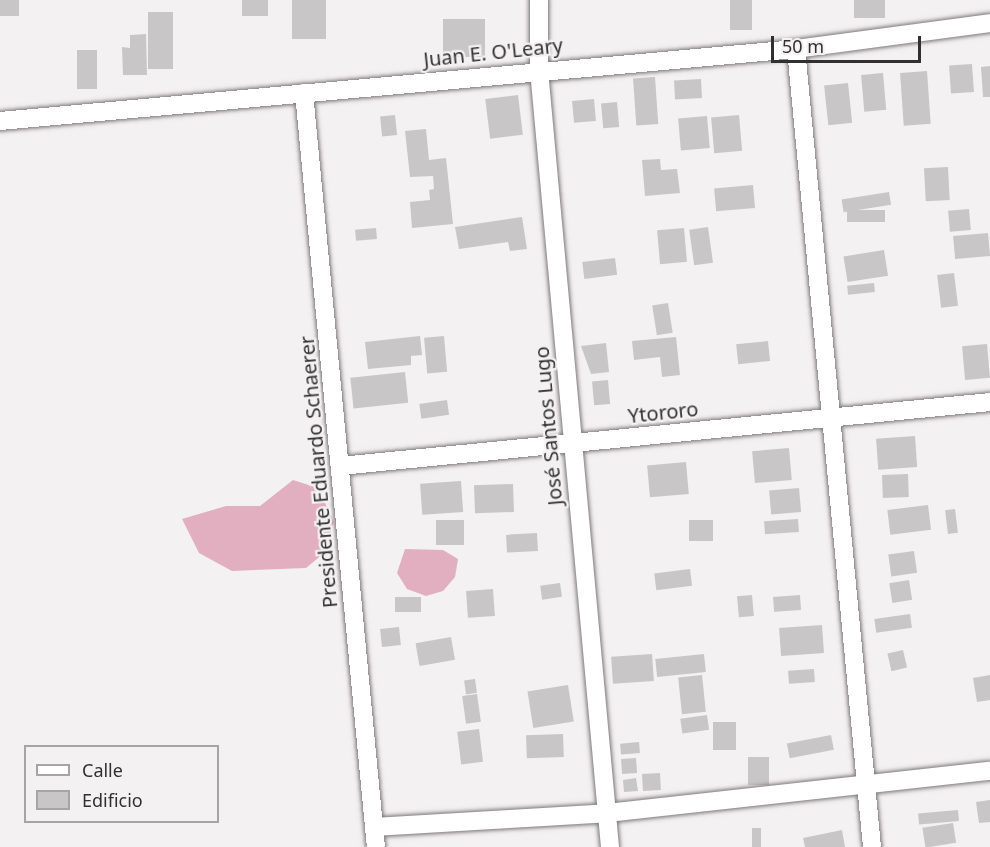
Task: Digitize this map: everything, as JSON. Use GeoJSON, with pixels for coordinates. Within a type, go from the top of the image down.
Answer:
{"type":"FeatureCollection","features":[{"type":"Feature","properties":{"kind":"street","name":"José Santos Lugo"},"geometry":{"type":"LineString","coordinates":[[539,0],[539,70],[610,847]]}},
{"type":"Feature","properties":{"kind":"street","name":"Juan E. O'Leary"},"geometry":{"type":"LineString","coordinates":[[0,121],[539,70],[796,49],[990,22]]}},
{"type":"Feature","properties":{"kind":"street"},"geometry":{"type":"LineString","coordinates":[[796,49],[829,418],[868,787],[872,847]]}},
{"type":"Feature","properties":{"kind":"street","name":"Presidente Eduardo Schaerer"},"geometry":{"type":"LineString","coordinates":[[304,93],[376,847]]}},
{"type":"Feature","properties":{"kind":"street","name":"Ytororo"},"geometry":{"type":"LineString","coordinates":[[340,466],[990,402]]}},
{"type":"Feature","properties":{"kind":"street"},"geometry":{"type":"LineString","coordinates":[[374,827],[607,813],[868,787],[990,771]]}},
{"type":"Feature","properties":{"kind":"shaded area"},"geometry":{"type":"Polygon","coordinates":[[[293,480],[318,488],[334,522],[323,554],[306,568],[232,571],[199,553],[182,519],[226,506],[260,506],[293,480]]]}},
{"type":"Feature","properties":{"kind":"shaded area"},"geometry":{"type":"Polygon","coordinates":[[[405,549],[443,550],[458,559],[455,577],[443,591],[426,596],[407,589],[397,573],[405,549]]]}},
{"type":"Feature","properties":{"kind":"building"},"geometry":{"type":"Polygon","coordinates":[[[0,0],[19,0],[19,16],[0,16],[0,0]]]}},
{"type":"Feature","properties":{"kind":"building"},"geometry":{"type":"Polygon","coordinates":[[[242,0],[268,0],[268,16],[242,16],[242,0]]]}},
{"type":"Feature","properties":{"kind":"building"},"geometry":{"type":"Polygon","coordinates":[[[292,0],[326,0],[326,39],[292,39],[292,0]]]}},
{"type":"Feature","properties":{"kind":"building"},"geometry":{"type":"Polygon","coordinates":[[[730,0],[752,0],[752,30],[730,30],[730,0]]]}},
{"type":"Feature","properties":{"kind":"building"},"geometry":{"type":"Polygon","coordinates":[[[854,0],[885,0],[885,18],[854,18],[854,0]]]}},
{"type":"Feature","properties":{"kind":"building"},"geometry":{"type":"Polygon","coordinates":[[[148,12],[173,12],[173,69],[148,69],[148,12]]]}},
{"type":"Feature","properties":{"kind":"building"},"geometry":{"type":"Polygon","coordinates":[[[443,19],[485,19],[485,57],[443,57],[443,19]]]}},
{"type":"Feature","properties":{"kind":"building"},"geometry":{"type":"Polygon","coordinates":[[[146,34],[147,75],[123,75],[122,47],[130,48],[130,35],[146,34]]]}},
{"type":"Feature","properties":{"kind":"building"},"geometry":{"type":"Polygon","coordinates":[[[77,50],[97,50],[97,89],[77,89],[77,50]]]}},
{"type":"Feature","properties":{"kind":"building"},"geometry":{"type":"Polygon","coordinates":[[[972,64],[974,92],[951,94],[949,66],[972,64]]]}},
{"type":"Feature","properties":{"kind":"building"},"geometry":{"type":"Polygon","coordinates":[[[990,66],[990,97],[983,97],[981,67],[990,66]]]}},
{"type":"Feature","properties":{"kind":"building"},"geometry":{"type":"Polygon","coordinates":[[[927,71],[931,124],[904,126],[900,73],[927,71]]]}},
{"type":"Feature","properties":{"kind":"building"},"geometry":{"type":"Polygon","coordinates":[[[883,73],[886,110],[864,112],[861,75],[883,73]]]}},
{"type":"Feature","properties":{"kind":"building"},"geometry":{"type":"Polygon","coordinates":[[[655,77],[658,124],[636,125],[633,79],[655,77]]]}},
{"type":"Feature","properties":{"kind":"building"},"geometry":{"type":"Polygon","coordinates":[[[701,79],[702,98],[675,99],[674,80],[701,79]]]}},
{"type":"Feature","properties":{"kind":"building"},"geometry":{"type":"Polygon","coordinates":[[[848,83],[852,123],[828,125],[824,86],[848,83]]]}},
{"type":"Feature","properties":{"kind":"building"},"geometry":{"type":"Polygon","coordinates":[[[518,95],[523,135],[490,139],[485,99],[518,95]]]}},
{"type":"Feature","properties":{"kind":"building"},"geometry":{"type":"Polygon","coordinates":[[[594,99],[596,121],[574,123],[572,101],[594,99]]]}},
{"type":"Feature","properties":{"kind":"building"},"geometry":{"type":"Polygon","coordinates":[[[617,102],[619,127],[603,128],[601,103],[617,102]]]}},
{"type":"Feature","properties":{"kind":"building"},"geometry":{"type":"Polygon","coordinates":[[[395,115],[397,135],[382,136],[380,117],[395,115]]]}},
{"type":"Feature","properties":{"kind":"building"},"geometry":{"type":"Polygon","coordinates":[[[739,115],[742,151],[714,153],[711,117],[739,115]]]}},
{"type":"Feature","properties":{"kind":"building"},"geometry":{"type":"Polygon","coordinates":[[[707,116],[710,148],[681,150],[678,119],[707,116]]]}},
{"type":"Feature","properties":{"kind":"building"},"geometry":{"type":"Polygon","coordinates":[[[426,129],[429,160],[446,158],[453,224],[412,228],[410,202],[430,200],[429,190],[434,189],[433,176],[410,177],[405,131],[426,129]]]}},
{"type":"Feature","properties":{"kind":"building"},"geometry":{"type":"Polygon","coordinates":[[[660,159],[661,170],[677,169],[680,193],[645,196],[642,160],[660,159]]]}},
{"type":"Feature","properties":{"kind":"building"},"geometry":{"type":"Polygon","coordinates":[[[948,167],[950,200],[926,201],[924,168],[948,167]]]}},
{"type":"Feature","properties":{"kind":"building"},"geometry":{"type":"Polygon","coordinates":[[[753,185],[755,208],[716,211],[714,188],[753,185]]]}},
{"type":"Feature","properties":{"kind":"building"},"geometry":{"type":"Polygon","coordinates":[[[889,192],[891,205],[844,212],[842,200],[889,192]]]}},
{"type":"Feature","properties":{"kind":"building"},"geometry":{"type":"Polygon","coordinates":[[[969,209],[971,230],[950,232],[948,211],[969,209]]]}},
{"type":"Feature","properties":{"kind":"building"},"geometry":{"type":"Polygon","coordinates":[[[847,210],[885,210],[885,222],[847,222],[847,210]]]}},
{"type":"Feature","properties":{"kind":"building"},"geometry":{"type":"Polygon","coordinates":[[[522,217],[527,249],[510,251],[508,242],[459,249],[455,227],[522,217]]]}},
{"type":"Feature","properties":{"kind":"building"},"geometry":{"type":"Polygon","coordinates":[[[708,227],[713,263],[694,265],[689,230],[708,227]]]}},
{"type":"Feature","properties":{"kind":"building"},"geometry":{"type":"Polygon","coordinates":[[[376,228],[377,239],[356,241],[355,230],[376,228]]]}},
{"type":"Feature","properties":{"kind":"building"},"geometry":{"type":"Polygon","coordinates":[[[684,228],[687,262],[660,264],[657,230],[684,228]]]}},
{"type":"Feature","properties":{"kind":"building"},"geometry":{"type":"Polygon","coordinates":[[[988,233],[990,256],[955,259],[953,236],[988,233]]]}},
{"type":"Feature","properties":{"kind":"building"},"geometry":{"type":"Polygon","coordinates":[[[884,250],[888,276],[848,282],[844,256],[884,250]]]}},
{"type":"Feature","properties":{"kind":"building"},"geometry":{"type":"Polygon","coordinates":[[[615,258],[617,275],[584,279],[582,262],[615,258]]]}},
{"type":"Feature","properties":{"kind":"building"},"geometry":{"type":"Polygon","coordinates":[[[954,273],[958,306],[941,308],[937,275],[954,273]]]}},
{"type":"Feature","properties":{"kind":"building"},"geometry":{"type":"Polygon","coordinates":[[[874,283],[875,292],[848,295],[847,286],[874,283]]]}},
{"type":"Feature","properties":{"kind":"building"},"geometry":{"type":"Polygon","coordinates":[[[668,303],[673,333],[657,335],[652,306],[668,303]]]}},
{"type":"Feature","properties":{"kind":"building"},"geometry":{"type":"Polygon","coordinates":[[[420,336],[422,355],[411,356],[411,365],[368,369],[365,342],[420,336]]]}},
{"type":"Feature","properties":{"kind":"building"},"geometry":{"type":"Polygon","coordinates":[[[444,336],[447,372],[427,374],[424,338],[444,336]]]}},
{"type":"Feature","properties":{"kind":"building"},"geometry":{"type":"Polygon","coordinates":[[[676,337],[680,375],[662,377],[660,357],[634,360],[632,341],[676,337]]]}},
{"type":"Feature","properties":{"kind":"building"},"geometry":{"type":"Polygon","coordinates":[[[768,341],[770,361],[738,364],[736,344],[768,341]]]}},
{"type":"Feature","properties":{"kind":"building"},"geometry":{"type":"Polygon","coordinates":[[[606,343],[609,372],[591,374],[581,346],[606,343]]]}},
{"type":"Feature","properties":{"kind":"building"},"geometry":{"type":"Polygon","coordinates":[[[987,344],[990,378],[965,380],[962,346],[987,344]]]}},
{"type":"Feature","properties":{"kind":"building"},"geometry":{"type":"Polygon","coordinates":[[[405,372],[408,403],[354,409],[350,378],[405,372]]]}},
{"type":"Feature","properties":{"kind":"building"},"geometry":{"type":"Polygon","coordinates":[[[608,380],[610,404],[594,405],[592,381],[608,380]]]}},
{"type":"Feature","properties":{"kind":"building"},"geometry":{"type":"Polygon","coordinates":[[[447,400],[449,415],[421,419],[419,404],[447,400]]]}},
{"type":"Feature","properties":{"kind":"building"},"geometry":{"type":"Polygon","coordinates":[[[915,436],[917,467],[878,470],[876,439],[915,436]]]}},
{"type":"Feature","properties":{"kind":"building"},"geometry":{"type":"Polygon","coordinates":[[[789,448],[792,480],[755,483],[752,451],[789,448]]]}},
{"type":"Feature","properties":{"kind":"building"},"geometry":{"type":"Polygon","coordinates":[[[686,462],[689,494],[650,497],[647,465],[686,462]]]}},
{"type":"Feature","properties":{"kind":"building"},"geometry":{"type":"Polygon","coordinates":[[[908,474],[909,497],[883,498],[882,475],[908,474]]]}},
{"type":"Feature","properties":{"kind":"building"},"geometry":{"type":"Polygon","coordinates":[[[461,481],[463,512],[422,515],[420,484],[461,481]]]}},
{"type":"Feature","properties":{"kind":"building"},"geometry":{"type":"Polygon","coordinates":[[[513,484],[514,512],[475,513],[474,485],[513,484]]]}},
{"type":"Feature","properties":{"kind":"building"},"geometry":{"type":"Polygon","coordinates":[[[799,488],[801,512],[771,515],[769,491],[799,488]]]}},
{"type":"Feature","properties":{"kind":"building"},"geometry":{"type":"Polygon","coordinates":[[[928,505],[931,530],[890,535],[887,510],[928,505]]]}},
{"type":"Feature","properties":{"kind":"building"},"geometry":{"type":"Polygon","coordinates":[[[955,509],[958,533],[948,534],[945,510],[955,509]]]}},
{"type":"Feature","properties":{"kind":"building"},"geometry":{"type":"Polygon","coordinates":[[[798,519],[799,532],[765,534],[764,521],[798,519]]]}},
{"type":"Feature","properties":{"kind":"building"},"geometry":{"type":"Polygon","coordinates":[[[436,520],[464,520],[464,545],[436,545],[436,520]]]}},
{"type":"Feature","properties":{"kind":"building"},"geometry":{"type":"Polygon","coordinates":[[[689,520],[713,520],[713,541],[689,541],[689,520]]]}},
{"type":"Feature","properties":{"kind":"building"},"geometry":{"type":"Polygon","coordinates":[[[537,533],[538,551],[507,553],[506,535],[537,533]]]}},
{"type":"Feature","properties":{"kind":"building"},"geometry":{"type":"Polygon","coordinates":[[[914,551],[917,573],[891,576],[888,555],[914,551]]]}},
{"type":"Feature","properties":{"kind":"building"},"geometry":{"type":"Polygon","coordinates":[[[690,569],[692,586],[656,590],[654,573],[690,569]]]}},
{"type":"Feature","properties":{"kind":"building"},"geometry":{"type":"Polygon","coordinates":[[[909,580],[912,600],[892,603],[889,583],[909,580]]]}},
{"type":"Feature","properties":{"kind":"building"},"geometry":{"type":"Polygon","coordinates":[[[560,583],[562,597],[542,600],[540,586],[560,583]]]}},
{"type":"Feature","properties":{"kind":"building"},"geometry":{"type":"Polygon","coordinates":[[[493,589],[495,616],[468,618],[466,591],[493,589]]]}},
{"type":"Feature","properties":{"kind":"building"},"geometry":{"type":"Polygon","coordinates":[[[752,595],[754,616],[739,617],[737,596],[752,595]]]}},
{"type":"Feature","properties":{"kind":"building"},"geometry":{"type":"Polygon","coordinates":[[[800,595],[801,610],[774,612],[773,597],[800,595]]]}},
{"type":"Feature","properties":{"kind":"building"},"geometry":{"type":"Polygon","coordinates":[[[395,597],[421,597],[421,612],[395,612],[395,597]]]}},
{"type":"Feature","properties":{"kind":"building"},"geometry":{"type":"Polygon","coordinates":[[[910,614],[912,628],[876,633],[874,619],[910,614]]]}},
{"type":"Feature","properties":{"kind":"building"},"geometry":{"type":"Polygon","coordinates":[[[822,625],[824,653],[781,656],[779,628],[822,625]]]}},
{"type":"Feature","properties":{"kind":"building"},"geometry":{"type":"Polygon","coordinates":[[[399,627],[401,645],[382,647],[380,629],[399,627]]]}},
{"type":"Feature","properties":{"kind":"building"},"geometry":{"type":"Polygon","coordinates":[[[451,637],[455,660],[420,666],[416,643],[451,637]]]}},
{"type":"Feature","properties":{"kind":"building"},"geometry":{"type":"Polygon","coordinates":[[[903,650],[907,668],[891,671],[887,654],[903,650]]]}},
{"type":"Feature","properties":{"kind":"building"},"geometry":{"type":"Polygon","coordinates":[[[652,654],[654,681],[613,684],[611,657],[652,654]]]}},
{"type":"Feature","properties":{"kind":"building"},"geometry":{"type":"Polygon","coordinates":[[[704,654],[706,672],[657,677],[655,659],[704,654]]]}},
{"type":"Feature","properties":{"kind":"building"},"geometry":{"type":"Polygon","coordinates":[[[814,669],[815,682],[789,684],[788,671],[814,669]]]}},
{"type":"Feature","properties":{"kind":"building"},"geometry":{"type":"Polygon","coordinates":[[[702,675],[706,712],[682,714],[678,678],[702,675]]]}},
{"type":"Feature","properties":{"kind":"building"},"geometry":{"type":"Polygon","coordinates":[[[990,675],[990,700],[977,702],[973,678],[990,675]]]}},
{"type":"Feature","properties":{"kind":"building"},"geometry":{"type":"Polygon","coordinates":[[[475,679],[477,693],[466,694],[464,681],[475,679]]]}},
{"type":"Feature","properties":{"kind":"building"},"geometry":{"type":"Polygon","coordinates":[[[568,685],[574,722],[533,728],[528,691],[568,685]]]}},
{"type":"Feature","properties":{"kind":"building"},"geometry":{"type":"Polygon","coordinates":[[[477,694],[481,722],[466,724],[462,696],[477,694]]]}},
{"type":"Feature","properties":{"kind":"building"},"geometry":{"type":"Polygon","coordinates":[[[707,715],[709,730],[682,734],[680,719],[707,715]]]}},
{"type":"Feature","properties":{"kind":"building"},"geometry":{"type":"Polygon","coordinates":[[[713,722],[736,722],[736,750],[713,750],[713,722]]]}},
{"type":"Feature","properties":{"kind":"building"},"geometry":{"type":"Polygon","coordinates":[[[479,729],[483,762],[461,764],[457,732],[479,729]]]}},
{"type":"Feature","properties":{"kind":"building"},"geometry":{"type":"Polygon","coordinates":[[[563,734],[564,757],[527,758],[526,735],[563,734]]]}},
{"type":"Feature","properties":{"kind":"building"},"geometry":{"type":"Polygon","coordinates":[[[831,735],[834,750],[790,758],[787,744],[831,735]]]}},
{"type":"Feature","properties":{"kind":"building"},"geometry":{"type":"Polygon","coordinates":[[[639,742],[640,753],[621,755],[620,744],[639,742]]]}},
{"type":"Feature","properties":{"kind":"building"},"geometry":{"type":"Polygon","coordinates":[[[748,757],[769,757],[769,785],[748,785],[748,757]]]}},
{"type":"Feature","properties":{"kind":"building"},"geometry":{"type":"Polygon","coordinates":[[[636,758],[637,773],[622,774],[621,759],[636,758]]]}},
{"type":"Feature","properties":{"kind":"building"},"geometry":{"type":"Polygon","coordinates":[[[660,773],[661,790],[643,791],[642,774],[660,773]]]}},
{"type":"Feature","properties":{"kind":"building"},"geometry":{"type":"Polygon","coordinates":[[[636,778],[638,791],[624,792],[623,780],[636,778]]]}},
{"type":"Feature","properties":{"kind":"building"},"geometry":{"type":"Polygon","coordinates":[[[990,800],[990,822],[979,823],[976,802],[990,800]]]}},
{"type":"Feature","properties":{"kind":"building"},"geometry":{"type":"Polygon","coordinates":[[[958,810],[959,821],[919,824],[918,813],[958,810]]]}},
{"type":"Feature","properties":{"kind":"building"},"geometry":{"type":"Polygon","coordinates":[[[953,823],[956,843],[925,847],[922,828],[953,823]]]}},
{"type":"Feature","properties":{"kind":"building"},"geometry":{"type":"Polygon","coordinates":[[[752,828],[761,828],[761,847],[752,847],[752,828]]]}},
{"type":"Feature","properties":{"kind":"building"},"geometry":{"type":"Polygon","coordinates":[[[842,830],[845,847],[805,847],[803,838],[842,830]]]}}]}
